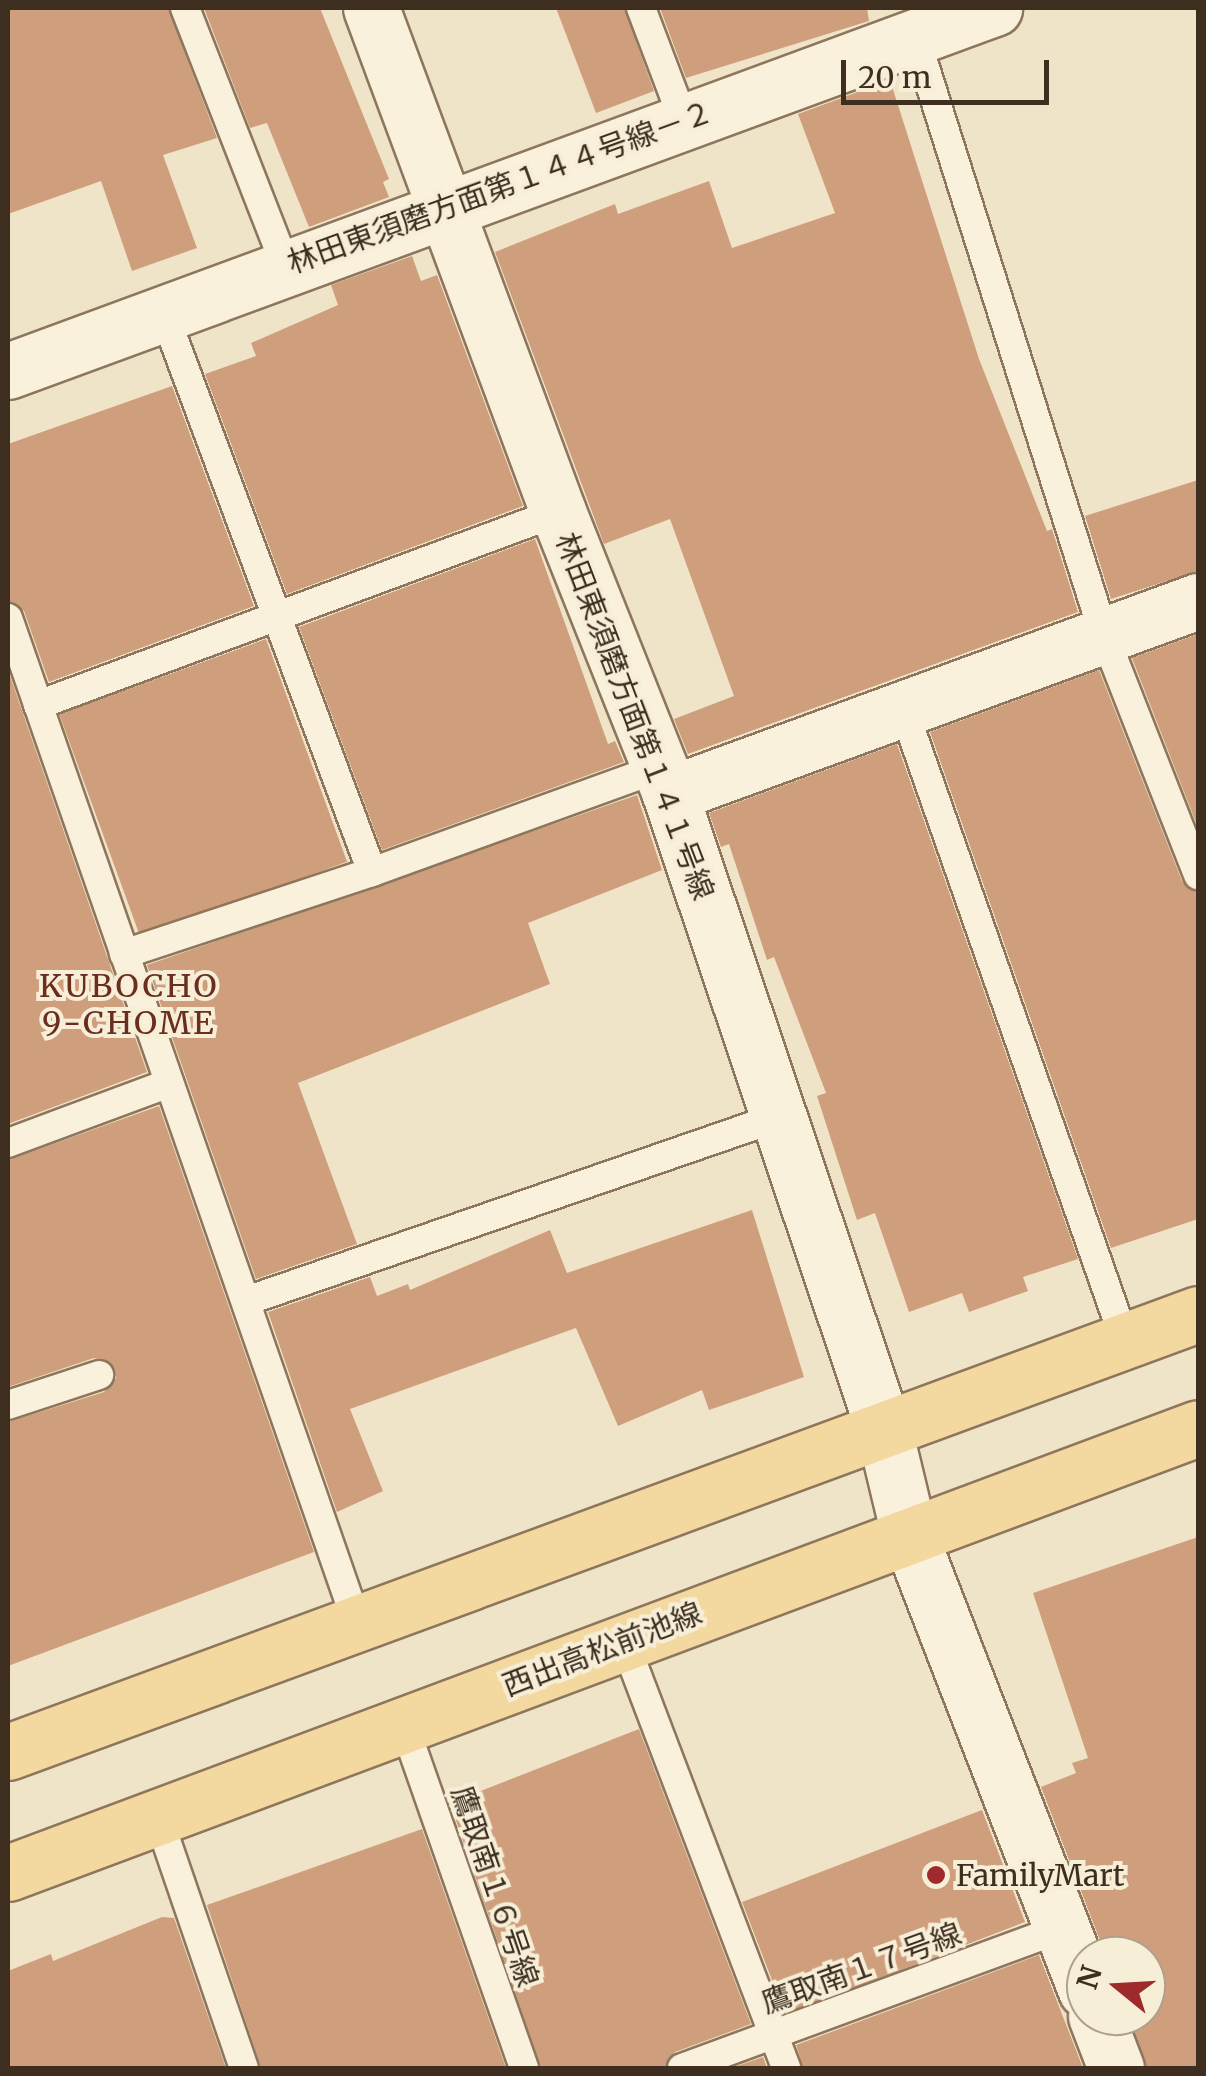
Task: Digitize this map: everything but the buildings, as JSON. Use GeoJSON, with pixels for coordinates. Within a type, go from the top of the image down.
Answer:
{"type":"FeatureCollection","features":[{"type":"Feature","properties":{"kind":"main road"},"geometry":{"type":"LineString","coordinates":[[8,1752],[1198,1314]]}},
{"type":"Feature","properties":{"kind":"main road","name":"西出高松前池線"},"geometry":{"type":"LineString","coordinates":[[8,1874],[1198,1428]]}},
{"type":"Feature","properties":{"kind":"street","name":"林田東須磨方面第１４１号線"},"geometry":{"type":"LineString","coordinates":[[372,8],[558,512],[665,781],[884,1430],[909,1534],[1066,1938]]}},
{"type":"Feature","properties":{"kind":"street","name":"林田東須磨方面第１４４号線－２"},"geometry":{"type":"LineString","coordinates":[[8,371],[446,204],[683,119],[910,22],[994,8]]}},
{"type":"Feature","properties":{"kind":"street"},"geometry":{"type":"LineString","coordinates":[[665,781],[903,708],[1198,601]]}},
{"type":"Feature","properties":{"kind":"street"},"geometry":{"type":"LineString","coordinates":[[1104,2036],[1116,2068]]}},
{"type":"Feature","properties":{"kind":"lane"},"geometry":{"type":"LineString","coordinates":[[185,8],[285,265]]}},
{"type":"Feature","properties":{"kind":"lane"},"geometry":{"type":"LineString","coordinates":[[640,8],[683,119]]}},
{"type":"Feature","properties":{"kind":"lane"},"geometry":{"type":"LineString","coordinates":[[910,22],[1104,635],[1198,875]]}},
{"type":"Feature","properties":{"kind":"lane"},"geometry":{"type":"LineString","coordinates":[[163,311],[372,872]]}},
{"type":"Feature","properties":{"kind":"lane"},"geometry":{"type":"LineString","coordinates":[[38,704],[558,512]]}},
{"type":"Feature","properties":{"kind":"lane"},"geometry":{"type":"LineString","coordinates":[[8,618],[358,1623]]}},
{"type":"Feature","properties":{"kind":"lane"},"geometry":{"type":"LineString","coordinates":[[903,708],[1125,1341]]}},
{"type":"Feature","properties":{"kind":"lane"},"geometry":{"type":"LineString","coordinates":[[124,954],[665,781]]}},
{"type":"Feature","properties":{"kind":"lane"},"geometry":{"type":"LineString","coordinates":[[8,1143],[170,1083]]}},
{"type":"Feature","properties":{"kind":"lane"},"geometry":{"type":"LineString","coordinates":[[246,1301],[779,1117]]}},
{"type":"Feature","properties":{"kind":"lane"},"geometry":{"type":"LineString","coordinates":[[8,1405],[99,1375]]}},
{"type":"Feature","properties":{"kind":"lane"},"geometry":{"type":"LineString","coordinates":[[624,1640],[786,2068]]}},
{"type":"Feature","properties":{"kind":"lane","name":"鷹取南１６号線"},"geometry":{"type":"LineString","coordinates":[[404,1724],[524,2068]]}},
{"type":"Feature","properties":{"kind":"lane"},"geometry":{"type":"LineString","coordinates":[[158,1817],[244,2068]]}},
{"type":"Feature","properties":{"kind":"lane","name":"鷹取南１７号線"},"geometry":{"type":"LineString","coordinates":[[682,2068],[1062,1928]]}},
{"type":"Feature","properties":{"kind":"place","name":"FamilyMart"},"geometry":{"type":"Point","coordinates":[936,1875]}},
{"type":"Feature","properties":{"kind":"district","name":"KUBOCHO 9-CHOME"},"geometry":{"type":"Point","coordinates":[129,1006]}}]}
